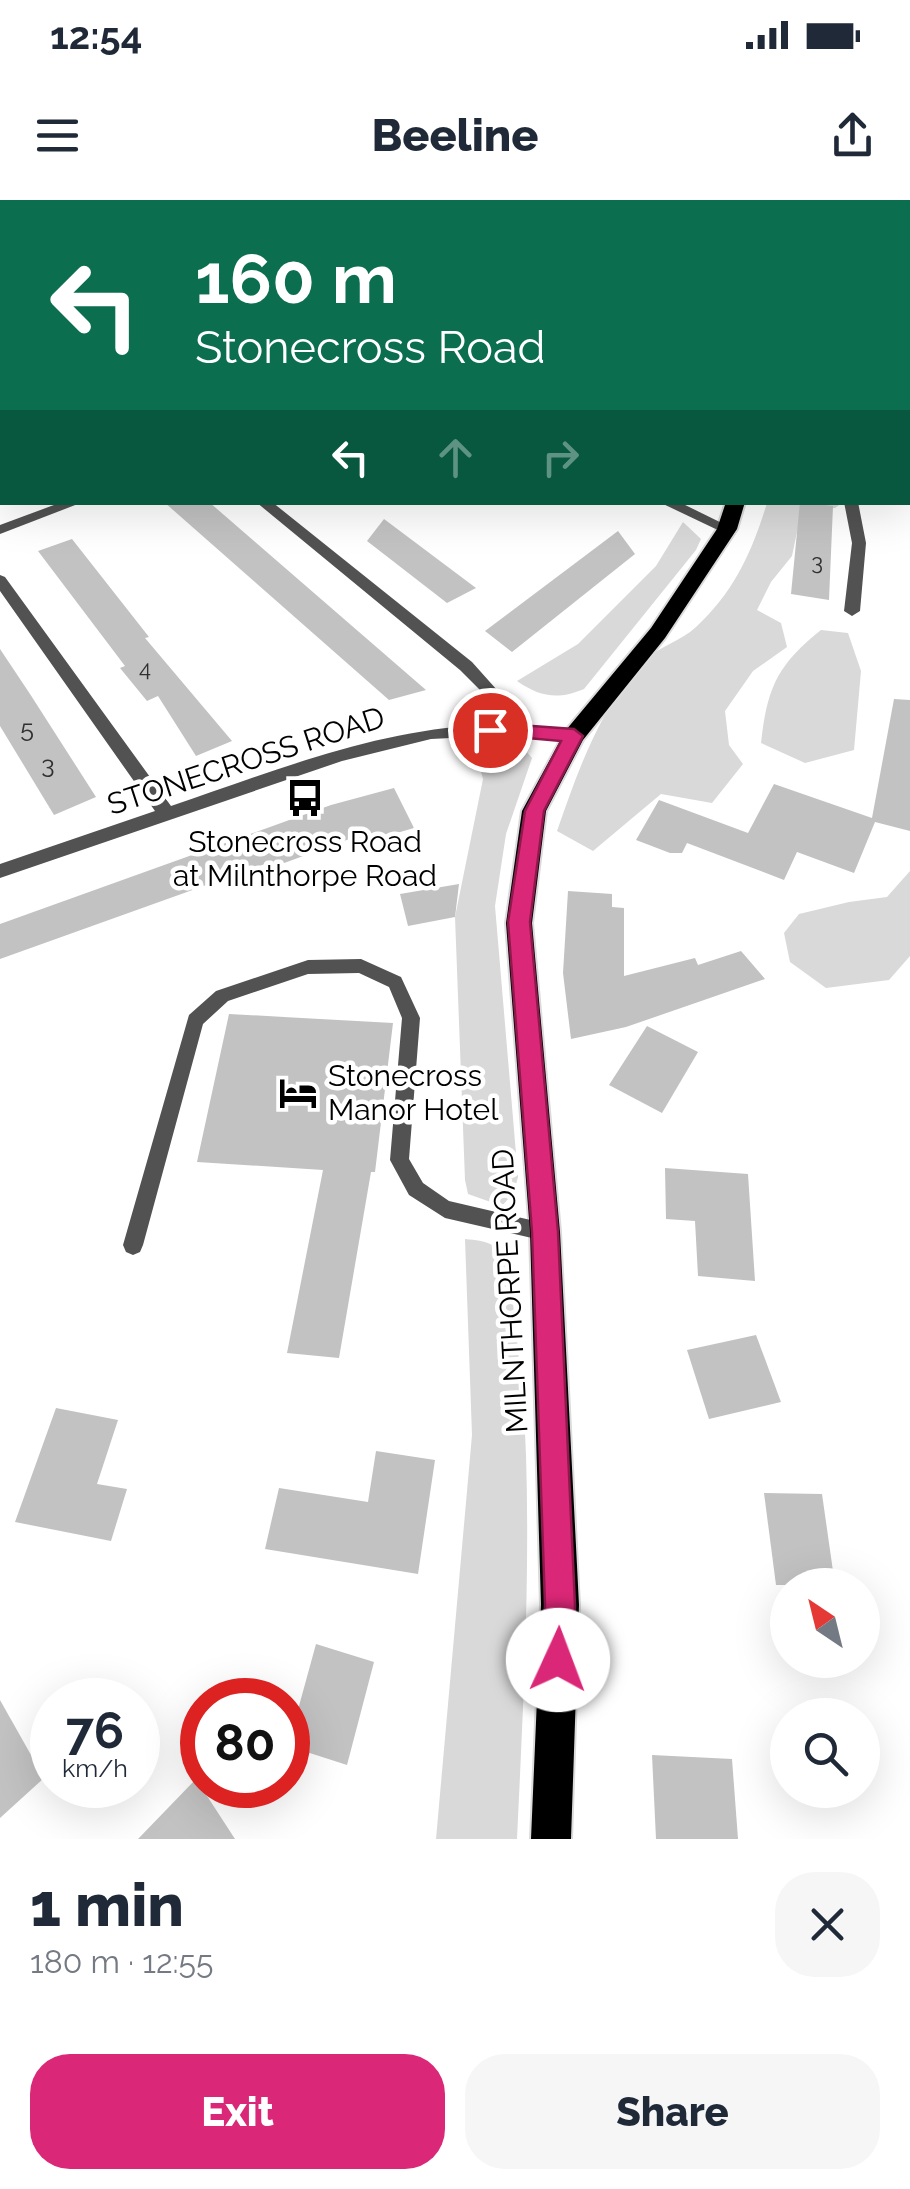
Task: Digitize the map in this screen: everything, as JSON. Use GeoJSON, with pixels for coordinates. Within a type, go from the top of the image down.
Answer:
{"type":"FeatureCollection","features":[{"type":"Feature","properties":{"kind":"highway","name":"MILNTHORPE ROAD"},"geometry":{"type":"LineString","coordinates":[[551,1839],[560,1605],[545,1232],[519,922],[534,811],[574,736],[658,633],[732,516]]}},
{"type":"Feature","properties":{"kind":"street"},"geometry":{"type":"LineString","coordinates":[[0,530],[68,505]]}},
{"type":"Feature","properties":{"kind":"street"},"geometry":{"type":"LineString","coordinates":[[266,505],[466,666],[489,690],[490,730]]}},
{"type":"Feature","properties":{"kind":"street"},"geometry":{"type":"LineString","coordinates":[[680,505],[732,516]]}},
{"type":"Feature","properties":{"kind":"street"},"geometry":{"type":"LineString","coordinates":[[852,505],[860,568],[852,611]]}},
{"type":"Feature","properties":{"kind":"street"},"geometry":{"type":"LineString","coordinates":[[0,580],[166,813]]}},
{"type":"Feature","properties":{"kind":"street","name":"STONECROSS ROAD"},"geometry":{"type":"LineString","coordinates":[[0,871],[339,756],[432,734],[490,730],[574,736]]}},
{"type":"Feature","properties":{"kind":"lane"},"geometry":{"type":"LineString","coordinates":[[133,1245],[195,1020],[222,996],[308,967],[361,966],[396,982],[411,1018],[398,1160],[416,1189],[445,1208],[545,1232]]}},
{"type":"Feature","properties":{"kind":"shaded area"},"geometry":{"type":"Polygon","coordinates":[[[766,505],[839,505],[809,508],[797,532],[792,556],[771,582],[757,610],[781,623],[787,647],[753,671],[725,711],[729,745],[743,764],[712,803],[661,794],[593,851],[557,831],[582,764],[614,699],[644,661],[690,632],[709,614],[731,585],[766,505]]]}},
{"type":"Feature","properties":{"kind":"shaded area"},"geometry":{"type":"Polygon","coordinates":[[[683,522],[701,539],[696,550],[584,689],[549,695],[517,681],[578,644],[656,566],[683,522]]]}},
{"type":"Feature","properties":{"kind":"shaded area"},"geometry":{"type":"Polygon","coordinates":[[[821,630],[848,633],[861,671],[854,750],[805,763],[761,743],[777,679],[794,655],[821,630]]]}},
{"type":"Feature","properties":{"kind":"shaded area"},"geometry":{"type":"Polygon","coordinates":[[[475,749],[525,750],[532,758],[506,834],[495,906],[518,1177],[514,1192],[502,1206],[468,1194],[465,1180],[455,917],[483,779],[475,749]]]}},
{"type":"Feature","properties":{"kind":"shaded area"},"geometry":{"type":"Polygon","coordinates":[[[910,871],[910,956],[889,980],[826,988],[790,962],[784,933],[799,914],[887,897],[910,871]]]}},
{"type":"Feature","properties":{"kind":"shaded area"},"geometry":{"type":"Polygon","coordinates":[[[465,1239],[491,1244],[509,1264],[521,1383],[527,1551],[517,1839],[436,1839],[472,1435],[465,1239]]]}},
{"type":"Feature","properties":{"kind":"building"},"geometry":{"type":"Polygon","coordinates":[[[167,505],[212,505],[426,690],[389,700],[167,505]]]}},
{"type":"Feature","properties":{"kind":"building"},"geometry":{"type":"Polygon","coordinates":[[[800,505],[833,506],[829,600],[791,594],[800,505]]]}},
{"type":"Feature","properties":{"kind":"building"},"geometry":{"type":"Polygon","coordinates":[[[384,519],[476,588],[447,603],[367,541],[384,519]]]}},
{"type":"Feature","properties":{"kind":"building"},"geometry":{"type":"Polygon","coordinates":[[[618,531],[635,554],[512,652],[485,631],[618,531]]]}},
{"type":"Feature","properties":{"kind":"building"},"geometry":{"type":"Polygon","coordinates":[[[72,539],[149,637],[145,638],[232,741],[196,756],[158,696],[147,701],[120,668],[125,666],[38,551],[72,539]]]}},
{"type":"Feature","properties":{"kind":"building"},"geometry":{"type":"Polygon","coordinates":[[[0,649],[96,797],[54,815],[0,726],[0,649]]]}},
{"type":"Feature","properties":{"kind":"building"},"geometry":{"type":"Polygon","coordinates":[[[894,699],[910,700],[910,831],[875,822],[854,873],[797,852],[784,880],[687,843],[682,853],[670,853],[636,840],[659,800],[748,833],[774,784],[872,818],[894,699]]]}},
{"type":"Feature","properties":{"kind":"building"},"geometry":{"type":"Polygon","coordinates":[[[394,788],[414,828],[355,845],[352,838],[268,869],[265,864],[0,959],[0,924],[331,805],[394,788]]]}},
{"type":"Feature","properties":{"kind":"building"},"geometry":{"type":"Polygon","coordinates":[[[459,884],[455,917],[408,926],[400,894],[459,884]]]}},
{"type":"Feature","properties":{"kind":"building"},"geometry":{"type":"Polygon","coordinates":[[[568,891],[612,894],[612,907],[624,908],[624,976],[695,958],[698,965],[741,951],[765,979],[626,1027],[571,1039],[563,973],[568,891]]]}},
{"type":"Feature","properties":{"kind":"building","name":"Stonecross Manor Hotel"},"geometry":{"type":"Polygon","coordinates":[[[229,1014],[393,1023],[375,1172],[371,1172],[339,1358],[287,1353],[323,1170],[197,1162],[229,1014]]]}},
{"type":"Feature","properties":{"kind":"building"},"geometry":{"type":"Polygon","coordinates":[[[647,1026],[698,1052],[662,1113],[609,1085],[647,1026]]]}},
{"type":"Feature","properties":{"kind":"building"},"geometry":{"type":"Polygon","coordinates":[[[665,1168],[748,1174],[755,1281],[698,1276],[695,1221],[666,1219],[665,1168]]]}},
{"type":"Feature","properties":{"kind":"building"},"geometry":{"type":"Polygon","coordinates":[[[756,1335],[781,1402],[709,1419],[687,1350],[756,1335]]]}},
{"type":"Feature","properties":{"kind":"building"},"geometry":{"type":"Polygon","coordinates":[[[56,1408],[118,1420],[97,1484],[127,1489],[111,1541],[15,1522],[56,1408]]]}},
{"type":"Feature","properties":{"kind":"building"},"geometry":{"type":"Polygon","coordinates":[[[376,1451],[435,1460],[418,1574],[265,1549],[279,1488],[368,1502],[376,1451]]]}},
{"type":"Feature","properties":{"kind":"building"},"geometry":{"type":"Polygon","coordinates":[[[764,1493],[822,1494],[833,1568],[774,1568],[764,1493]]]}},
{"type":"Feature","properties":{"kind":"building"},"geometry":{"type":"Polygon","coordinates":[[[316,1644],[374,1662],[347,1765],[310,1753],[310,1678],[307,1678],[316,1644]]]}},
{"type":"Feature","properties":{"kind":"building"},"geometry":{"type":"Polygon","coordinates":[[[0,1700],[30,1753],[30,1791],[0,1818],[0,1700]]]}},
{"type":"Feature","properties":{"kind":"building"},"geometry":{"type":"Polygon","coordinates":[[[652,1755],[732,1759],[738,1839],[656,1839],[652,1755]]]}},
{"type":"Feature","properties":{"kind":"building"},"geometry":{"type":"Polygon","coordinates":[[[180,1796],[180,1808],[215,1808],[235,1839],[138,1839],[180,1796]]]}},
{"type":"Feature","properties":{"kind":"place","name":"Stonecross Road at Milnthorpe Road"},"geometry":{"type":"Point","coordinates":[305,798]}},
{"type":"Feature","properties":{"kind":"place","name":"Stonecross Manor Hotel"},"geometry":{"type":"Point","coordinates":[298,1093]}},
{"type":"Feature","properties":{"kind":"route"},"geometry":{"type":"LineString","coordinates":[[490,730],[574,736],[534,811],[519,922],[545,1232],[560,1605],[558,1660]]}}]}
